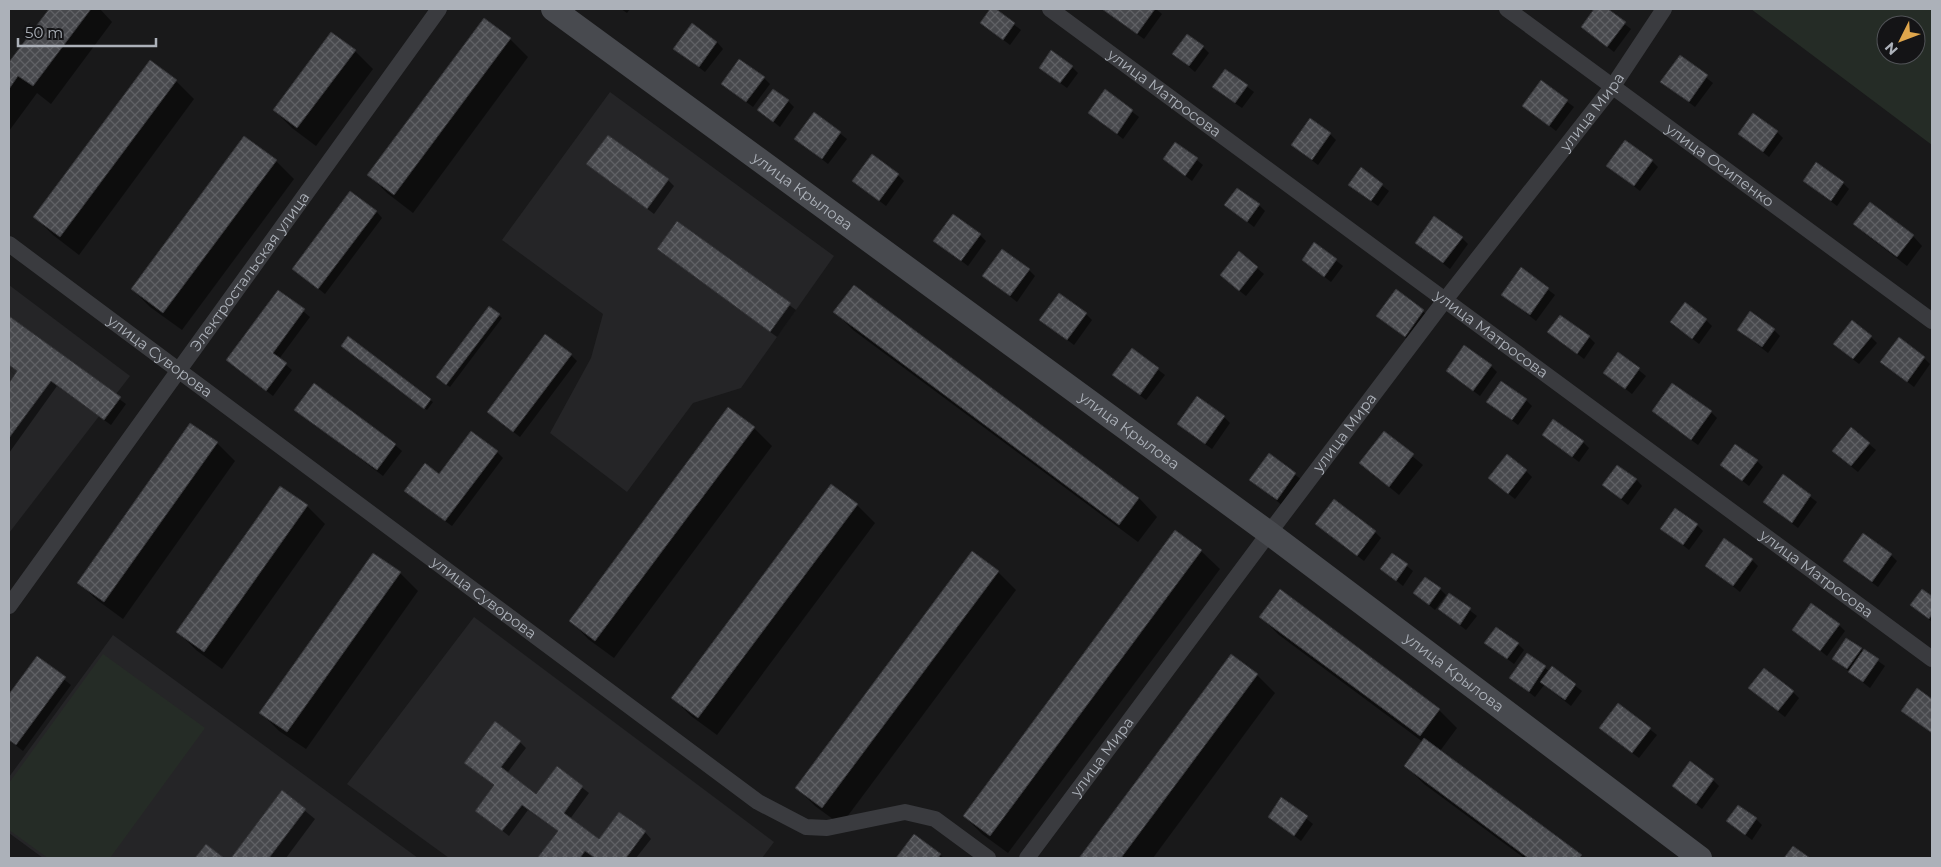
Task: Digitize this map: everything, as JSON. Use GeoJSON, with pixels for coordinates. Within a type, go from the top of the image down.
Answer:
{"type":"FeatureCollection","features":[{"type":"Feature","properties":{"kind":"main road","name":"улица Крылова"},"geometry":{"type":"LineString","coordinates":[[553,9],[1269,533],[1700,858]]}},
{"type":"Feature","properties":{"kind":"street","name":"Электростальская улица"},"geometry":{"type":"LineString","coordinates":[[9,606],[438,9]]}},
{"type":"Feature","properties":{"kind":"street","name":"улица Матросова"},"geometry":{"type":"LineString","coordinates":[[1050,9],[1932,659]]}},
{"type":"Feature","properties":{"kind":"street","name":"улица Осипенко"},"geometry":{"type":"LineString","coordinates":[[1508,9],[1932,322]]}},
{"type":"Feature","properties":{"kind":"street","name":"улица Мира"},"geometry":{"type":"LineString","coordinates":[[1027,858],[1445,300],[1613,86],[1664,9]]}},
{"type":"Feature","properties":{"kind":"street","name":"улица Суворова"},"geometry":{"type":"LineString","coordinates":[[9,244],[758,802],[806,827],[828,828],[905,812],[935,819],[988,858]]}},
{"type":"Feature","properties":{"kind":"shaded area"},"geometry":{"type":"Polygon","coordinates":[[[1751,9],[1932,9],[1932,145],[1751,9]]]}},
{"type":"Feature","properties":{"kind":"shaded area"},"geometry":{"type":"Polygon","coordinates":[[[610,92],[834,256],[741,388],[693,403],[627,492],[550,433],[591,358],[603,314],[502,240],[610,92]]]}},
{"type":"Feature","properties":{"kind":"shaded area"},"geometry":{"type":"Polygon","coordinates":[[[9,285],[130,376],[9,533],[9,285]]]}},
{"type":"Feature","properties":{"kind":"shaded area"},"geometry":{"type":"Polygon","coordinates":[[[474,617],[774,842],[762,858],[449,858],[347,784],[474,617]]]}},
{"type":"Feature","properties":{"kind":"shaded area"},"geometry":{"type":"Polygon","coordinates":[[[113,635],[418,858],[43,858],[9,833],[9,777],[113,635]]]}},
{"type":"Feature","properties":{"kind":"shaded area"},"geometry":{"type":"Polygon","coordinates":[[[103,654],[205,728],[110,858],[48,858],[9,830],[9,783],[103,654]]]}},
{"type":"Feature","properties":{"kind":"building"},"geometry":{"type":"Polygon","coordinates":[[[49,9],[91,9],[33,86],[18,76],[9,89],[9,62],[49,9]]]}},
{"type":"Feature","properties":{"kind":"building"},"geometry":{"type":"Polygon","coordinates":[[[990,9],[996,9],[1015,23],[1003,40],[980,23],[990,9]]]}},
{"type":"Feature","properties":{"kind":"building"},"geometry":{"type":"Polygon","coordinates":[[[1102,9],[1155,9],[1137,34],[1102,9]]]}},
{"type":"Feature","properties":{"kind":"building"},"geometry":{"type":"Polygon","coordinates":[[[1594,9],[1608,9],[1626,22],[1607,47],[1581,27],[1594,9]]]}},
{"type":"Feature","properties":{"kind":"building"},"geometry":{"type":"Polygon","coordinates":[[[484,18],[511,38],[394,195],[367,175],[484,18]]]}},
{"type":"Feature","properties":{"kind":"building"},"geometry":{"type":"Polygon","coordinates":[[[692,23],[717,42],[699,67],[673,49],[692,23]]]}},
{"type":"Feature","properties":{"kind":"building"},"geometry":{"type":"Polygon","coordinates":[[[331,32],[356,50],[297,128],[273,110],[331,32]]]}},
{"type":"Feature","properties":{"kind":"building"},"geometry":{"type":"Polygon","coordinates":[[[1187,34],[1204,46],[1189,66],[1172,54],[1187,34]]]}},
{"type":"Feature","properties":{"kind":"building"},"geometry":{"type":"Polygon","coordinates":[[[1051,50],[1073,66],[1060,83],[1039,68],[1051,50]]]}},
{"type":"Feature","properties":{"kind":"building"},"geometry":{"type":"Polygon","coordinates":[[[1680,55],[1708,75],[1689,102],[1660,82],[1680,55]]]}},
{"type":"Feature","properties":{"kind":"building"},"geometry":{"type":"Polygon","coordinates":[[[739,59],[765,77],[746,102],[721,84],[739,59]]]}},
{"type":"Feature","properties":{"kind":"building"},"geometry":{"type":"Polygon","coordinates":[[[150,60],[177,80],[60,237],[33,217],[150,60]]]}},
{"type":"Feature","properties":{"kind":"building"},"geometry":{"type":"Polygon","coordinates":[[[1225,69],[1248,85],[1235,103],[1212,87],[1225,69]]]}},
{"type":"Feature","properties":{"kind":"building"},"geometry":{"type":"Polygon","coordinates":[[[1541,80],[1568,100],[1549,126],[1522,106],[1541,80]]]}},
{"type":"Feature","properties":{"kind":"building"},"geometry":{"type":"Polygon","coordinates":[[[773,89],[789,100],[773,122],[757,110],[773,89]]]}},
{"type":"Feature","properties":{"kind":"building"},"geometry":{"type":"Polygon","coordinates":[[[1105,89],[1133,110],[1117,134],[1088,113],[1105,89]]]}},
{"type":"Feature","properties":{"kind":"building"},"geometry":{"type":"Polygon","coordinates":[[[814,112],[841,132],[822,159],[794,139],[814,112]]]}},
{"type":"Feature","properties":{"kind":"building"},"geometry":{"type":"Polygon","coordinates":[[[1753,113],[1778,131],[1763,152],[1738,134],[1753,113]]]}},
{"type":"Feature","properties":{"kind":"building"},"geometry":{"type":"Polygon","coordinates":[[[1310,118],[1331,133],[1312,160],[1291,145],[1310,118]]]}},
{"type":"Feature","properties":{"kind":"building"},"geometry":{"type":"Polygon","coordinates":[[[608,135],[669,179],[647,209],[586,164],[608,135]]]}},
{"type":"Feature","properties":{"kind":"building"},"geometry":{"type":"Polygon","coordinates":[[[244,136],[277,160],[163,313],[131,289],[244,136]]]}},
{"type":"Feature","properties":{"kind":"building"},"geometry":{"type":"Polygon","coordinates":[[[1625,140],[1653,160],[1634,186],[1606,166],[1625,140]]]}},
{"type":"Feature","properties":{"kind":"building"},"geometry":{"type":"Polygon","coordinates":[[[1175,142],[1198,158],[1185,176],[1163,159],[1175,142]]]}},
{"type":"Feature","properties":{"kind":"building"},"geometry":{"type":"Polygon","coordinates":[[[872,154],[899,174],[879,201],[852,181],[872,154]]]}},
{"type":"Feature","properties":{"kind":"building"},"geometry":{"type":"Polygon","coordinates":[[[1816,162],[1844,182],[1831,201],[1803,181],[1816,162]]]}},
{"type":"Feature","properties":{"kind":"building"},"geometry":{"type":"Polygon","coordinates":[[[1361,167],[1383,184],[1371,201],[1348,185],[1361,167]]]}},
{"type":"Feature","properties":{"kind":"building"},"geometry":{"type":"Polygon","coordinates":[[[1237,188],[1260,204],[1247,222],[1224,205],[1237,188]]]}},
{"type":"Feature","properties":{"kind":"building"},"geometry":{"type":"Polygon","coordinates":[[[350,191],[377,211],[318,289],[292,269],[350,191]]]}},
{"type":"Feature","properties":{"kind":"building"},"geometry":{"type":"Polygon","coordinates":[[[1870,202],[1914,235],[1897,257],[1853,224],[1870,202]]]}},
{"type":"Feature","properties":{"kind":"building"},"geometry":{"type":"Polygon","coordinates":[[[953,214],[981,234],[961,261],[933,241],[953,214]]]}},
{"type":"Feature","properties":{"kind":"building"},"geometry":{"type":"Polygon","coordinates":[[[1434,216],[1463,237],[1443,263],[1415,243],[1434,216]]]}},
{"type":"Feature","properties":{"kind":"building"},"geometry":{"type":"Polygon","coordinates":[[[677,221],[791,303],[770,332],[657,249],[677,221]]]}},
{"type":"Feature","properties":{"kind":"building"},"geometry":{"type":"Polygon","coordinates":[[[1314,242],[1337,259],[1324,277],[1302,260],[1314,242]]]}},
{"type":"Feature","properties":{"kind":"building"},"geometry":{"type":"Polygon","coordinates":[[[1002,249],[1030,269],[1010,296],[982,276],[1002,249]]]}},
{"type":"Feature","properties":{"kind":"building"},"geometry":{"type":"Polygon","coordinates":[[[1239,251],[1258,267],[1239,291],[1220,275],[1239,251]]]}},
{"type":"Feature","properties":{"kind":"building"},"geometry":{"type":"Polygon","coordinates":[[[1521,267],[1549,288],[1530,315],[1501,295],[1521,267]]]}},
{"type":"Feature","properties":{"kind":"building"},"geometry":{"type":"Polygon","coordinates":[[[854,285],[1139,498],[1119,525],[833,312],[854,285]]]}},
{"type":"Feature","properties":{"kind":"building"},"geometry":{"type":"Polygon","coordinates":[[[1396,289],[1424,310],[1405,337],[1376,316],[1396,289]]]}},
{"type":"Feature","properties":{"kind":"building"},"geometry":{"type":"Polygon","coordinates":[[[278,290],[305,309],[273,353],[287,363],[266,391],[226,360],[278,290]]]}},
{"type":"Feature","properties":{"kind":"building"},"geometry":{"type":"Polygon","coordinates":[[[1059,293],[1087,313],[1067,340],[1039,320],[1059,293]]]}},
{"type":"Feature","properties":{"kind":"building"},"geometry":{"type":"Polygon","coordinates":[[[1685,302],[1707,319],[1692,339],[1670,322],[1685,302]]]}},
{"type":"Feature","properties":{"kind":"building"},"geometry":{"type":"Polygon","coordinates":[[[489,306],[500,314],[446,385],[436,377],[489,306]]]}},
{"type":"Feature","properties":{"kind":"building"},"geometry":{"type":"Polygon","coordinates":[[[1750,311],[1775,329],[1762,347],[1737,330],[1750,311]]]}},
{"type":"Feature","properties":{"kind":"building"},"geometry":{"type":"Polygon","coordinates":[[[1560,315],[1590,336],[1577,354],[1547,332],[1560,315]]]}},
{"type":"Feature","properties":{"kind":"building"},"geometry":{"type":"Polygon","coordinates":[[[9,316],[121,397],[104,420],[51,381],[9,438],[9,383],[17,371],[9,365],[9,316]]]}},
{"type":"Feature","properties":{"kind":"building"},"geometry":{"type":"Polygon","coordinates":[[[1852,320],[1872,336],[1853,359],[1833,344],[1852,320]]]}},
{"type":"Feature","properties":{"kind":"building"},"geometry":{"type":"Polygon","coordinates":[[[545,334],[572,354],[513,432],[487,412],[545,334]]]}},
{"type":"Feature","properties":{"kind":"building"},"geometry":{"type":"Polygon","coordinates":[[[348,336],[431,399],[424,409],[341,346],[348,336]]]}},
{"type":"Feature","properties":{"kind":"building"},"geometry":{"type":"Polygon","coordinates":[[[1899,337],[1925,357],[1907,382],[1880,362],[1899,337]]]}},
{"type":"Feature","properties":{"kind":"building"},"geometry":{"type":"Polygon","coordinates":[[[1464,345],[1492,365],[1473,391],[1446,371],[1464,345]]]}},
{"type":"Feature","properties":{"kind":"building"},"geometry":{"type":"Polygon","coordinates":[[[1132,348],[1159,368],[1140,395],[1112,375],[1132,348]]]}},
{"type":"Feature","properties":{"kind":"building"},"geometry":{"type":"Polygon","coordinates":[[[1618,352],[1640,368],[1625,389],[1603,373],[1618,352]]]}},
{"type":"Feature","properties":{"kind":"building"},"geometry":{"type":"Polygon","coordinates":[[[1501,381],[1527,399],[1512,420],[1486,402],[1501,381]]]}},
{"type":"Feature","properties":{"kind":"building"},"geometry":{"type":"Polygon","coordinates":[[[314,383],[396,444],[377,470],[294,410],[314,383]]]}},
{"type":"Feature","properties":{"kind":"building"},"geometry":{"type":"Polygon","coordinates":[[[1672,383],[1712,411],[1691,440],[1652,411],[1672,383]]]}},
{"type":"Feature","properties":{"kind":"building"},"geometry":{"type":"Polygon","coordinates":[[[1197,396],[1225,416],[1205,444],[1177,424],[1197,396]]]}},
{"type":"Feature","properties":{"kind":"building"},"geometry":{"type":"Polygon","coordinates":[[[728,407],[755,427],[595,641],[569,621],[728,407]]]}},
{"type":"Feature","properties":{"kind":"building"},"geometry":{"type":"Polygon","coordinates":[[[1553,419],[1584,441],[1572,457],[1542,435],[1553,419]]]}},
{"type":"Feature","properties":{"kind":"building"},"geometry":{"type":"Polygon","coordinates":[[[190,423],[218,442],[104,602],[77,583],[190,423]]]}},
{"type":"Feature","properties":{"kind":"building"},"geometry":{"type":"Polygon","coordinates":[[[1851,427],[1870,443],[1851,466],[1832,451],[1851,427]]]}},
{"type":"Feature","properties":{"kind":"building"},"geometry":{"type":"Polygon","coordinates":[[[471,431],[498,451],[445,521],[404,491],[425,463],[439,474],[471,431]]]}},
{"type":"Feature","properties":{"kind":"building"},"geometry":{"type":"Polygon","coordinates":[[[1384,431],[1414,454],[1389,487],[1359,463],[1384,431]]]}},
{"type":"Feature","properties":{"kind":"building"},"geometry":{"type":"Polygon","coordinates":[[[1735,444],[1758,460],[1742,481],[1720,465],[1735,444]]]}},
{"type":"Feature","properties":{"kind":"building"},"geometry":{"type":"Polygon","coordinates":[[[1269,453],[1296,473],[1277,500],[1249,480],[1269,453]]]}},
{"type":"Feature","properties":{"kind":"building"},"geometry":{"type":"Polygon","coordinates":[[[1507,454],[1527,470],[1508,494],[1488,478],[1507,454]]]}},
{"type":"Feature","properties":{"kind":"building"},"geometry":{"type":"Polygon","coordinates":[[[1617,465],[1637,479],[1621,499],[1602,485],[1617,465]]]}},
{"type":"Feature","properties":{"kind":"building"},"geometry":{"type":"Polygon","coordinates":[[[1783,474],[1811,495],[1792,523],[1763,502],[1783,474]]]}},
{"type":"Feature","properties":{"kind":"building"},"geometry":{"type":"Polygon","coordinates":[[[831,484],[858,504],[698,718],[671,698],[831,484]]]}},
{"type":"Feature","properties":{"kind":"building"},"geometry":{"type":"Polygon","coordinates":[[[280,486],[308,505],[204,652],[176,632],[280,486]]]}},
{"type":"Feature","properties":{"kind":"building"},"geometry":{"type":"Polygon","coordinates":[[[1334,499],[1376,531],[1357,556],[1315,524],[1334,499]]]}},
{"type":"Feature","properties":{"kind":"building"},"geometry":{"type":"Polygon","coordinates":[[[1675,508],[1698,524],[1683,545],[1660,529],[1675,508]]]}},
{"type":"Feature","properties":{"kind":"building"},"geometry":{"type":"Polygon","coordinates":[[[1175,530],[1202,550],[990,836],[963,816],[1175,530]]]}},
{"type":"Feature","properties":{"kind":"building"},"geometry":{"type":"Polygon","coordinates":[[[1863,533],[1892,554],[1872,582],[1843,561],[1863,533]]]}},
{"type":"Feature","properties":{"kind":"building"},"geometry":{"type":"Polygon","coordinates":[[[1724,538],[1753,559],[1733,586],[1705,566],[1724,538]]]}},
{"type":"Feature","properties":{"kind":"building"},"geometry":{"type":"Polygon","coordinates":[[[972,551],[999,571],[822,808],[795,788],[972,551]]]}},
{"type":"Feature","properties":{"kind":"building"},"geometry":{"type":"Polygon","coordinates":[[[373,553],[401,572],[287,732],[259,713],[373,553]]]}},
{"type":"Feature","properties":{"kind":"building"},"geometry":{"type":"Polygon","coordinates":[[[1392,553],[1408,564],[1396,581],[1380,569],[1392,553]]]}},
{"type":"Feature","properties":{"kind":"building"},"geometry":{"type":"Polygon","coordinates":[[[1425,577],[1441,588],[1429,605],[1413,593],[1425,577]]]}},
{"type":"Feature","properties":{"kind":"building"},"geometry":{"type":"Polygon","coordinates":[[[1280,589],[1440,709],[1420,736],[1259,617],[1280,589]]]}},
{"type":"Feature","properties":{"kind":"building"},"geometry":{"type":"Polygon","coordinates":[[[1922,589],[1932,596],[1932,614],[1929,619],[1910,605],[1922,589]]]}},
{"type":"Feature","properties":{"kind":"building"},"geometry":{"type":"Polygon","coordinates":[[[1449,593],[1471,608],[1460,625],[1438,609],[1449,593]]]}},
{"type":"Feature","properties":{"kind":"building"},"geometry":{"type":"Polygon","coordinates":[[[1811,603],[1840,624],[1820,651],[1792,630],[1811,603]]]}},
{"type":"Feature","properties":{"kind":"building"},"geometry":{"type":"Polygon","coordinates":[[[1496,627],[1519,643],[1507,659],[1484,643],[1496,627]]]}},
{"type":"Feature","properties":{"kind":"building"},"geometry":{"type":"Polygon","coordinates":[[[1846,638],[1862,648],[1847,669],[1832,659],[1846,638]]]}},
{"type":"Feature","properties":{"kind":"building"},"geometry":{"type":"Polygon","coordinates":[[[1864,649],[1879,659],[1863,682],[1848,672],[1864,649]]]}},
{"type":"Feature","properties":{"kind":"building"},"geometry":{"type":"Polygon","coordinates":[[[1527,653],[1546,666],[1529,692],[1509,678],[1527,653]]]}},
{"type":"Feature","properties":{"kind":"building"},"geometry":{"type":"Polygon","coordinates":[[[1231,654],[1258,674],[1121,858],[1079,858],[1231,654]]]}},
{"type":"Feature","properties":{"kind":"building"},"geometry":{"type":"Polygon","coordinates":[[[37,656],[66,677],[16,745],[9,740],[9,694],[37,656]]]}},
{"type":"Feature","properties":{"kind":"building"},"geometry":{"type":"Polygon","coordinates":[[[1552,666],[1576,684],[1565,700],[1540,682],[1552,666]]]}},
{"type":"Feature","properties":{"kind":"building"},"geometry":{"type":"Polygon","coordinates":[[[1764,668],[1794,691],[1778,711],[1748,688],[1764,668]]]}},
{"type":"Feature","properties":{"kind":"building"},"geometry":{"type":"Polygon","coordinates":[[[1917,688],[1932,699],[1932,733],[1901,711],[1917,688]]]}},
{"type":"Feature","properties":{"kind":"building"},"geometry":{"type":"Polygon","coordinates":[[[1618,703],[1651,728],[1632,753],[1599,728],[1618,703]]]}},
{"type":"Feature","properties":{"kind":"building"},"geometry":{"type":"Polygon","coordinates":[[[495,721],[521,741],[501,767],[536,794],[557,766],[583,786],[564,813],[599,839],[619,812],[646,831],[626,858],[595,858],[585,851],[580,858],[540,858],[538,857],[558,831],[522,805],[502,831],[475,811],[494,785],[464,763],[495,721]]]}},
{"type":"Feature","properties":{"kind":"building"},"geometry":{"type":"Polygon","coordinates":[[[1424,738],[1582,855],[1579,858],[1528,858],[1404,766],[1424,738]]]}},
{"type":"Feature","properties":{"kind":"building"},"geometry":{"type":"Polygon","coordinates":[[[1690,761],[1714,779],[1696,804],[1672,786],[1690,761]]]}},
{"type":"Feature","properties":{"kind":"building"},"geometry":{"type":"Polygon","coordinates":[[[282,790],[306,809],[269,858],[231,858],[282,790]]]}},
{"type":"Feature","properties":{"kind":"building"},"geometry":{"type":"Polygon","coordinates":[[[1281,797],[1308,816],[1294,836],[1268,817],[1281,797]]]}},
{"type":"Feature","properties":{"kind":"building"},"geometry":{"type":"Polygon","coordinates":[[[1738,805],[1757,818],[1745,835],[1726,821],[1738,805]]]}},
{"type":"Feature","properties":{"kind":"building"},"geometry":{"type":"Polygon","coordinates":[[[914,834],[941,854],[938,858],[896,858],[914,834]]]}},
{"type":"Feature","properties":{"kind":"building"},"geometry":{"type":"Polygon","coordinates":[[[206,844],[224,858],[195,858],[206,844]]]}},
{"type":"Feature","properties":{"kind":"building"},"geometry":{"type":"Polygon","coordinates":[[[1793,846],[1810,858],[1784,858],[1793,846]]]}}]}
